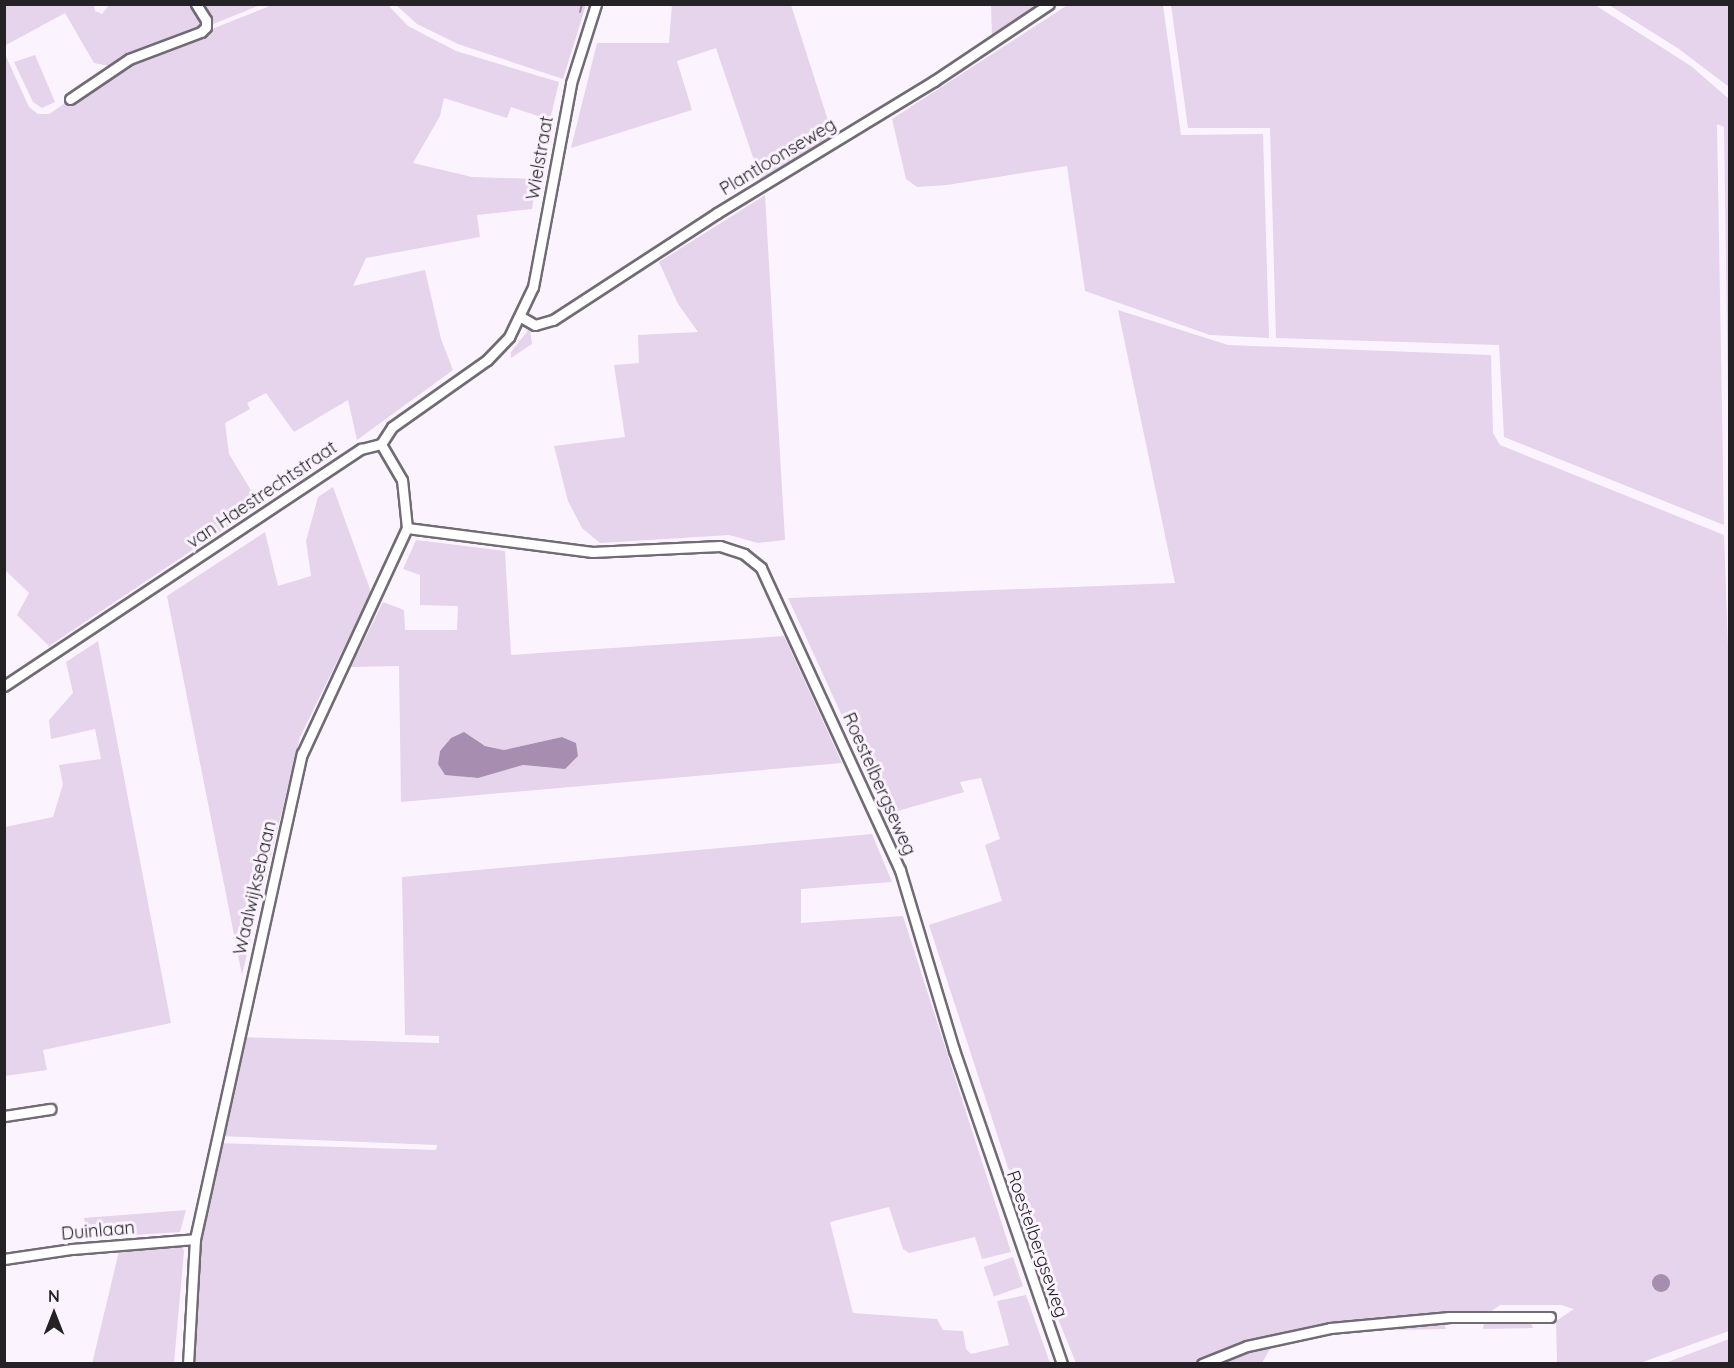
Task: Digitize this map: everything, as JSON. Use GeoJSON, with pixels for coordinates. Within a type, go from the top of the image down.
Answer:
{"type":"FeatureCollection","features":[{"type":"Feature","properties":{"kind":"street"},"geometry":{"type":"LineString","coordinates":[[70,99],[129,59],[201,32],[206,27],[206,20],[196,4]]}},
{"type":"Feature","properties":{"kind":"street","name":"Wielstraat"},"geometry":{"type":"LineString","coordinates":[[521,317],[538,268],[571,83],[596,4]]}},
{"type":"Feature","properties":{"kind":"street","name":"Plantloonseweg"},"geometry":{"type":"LineString","coordinates":[[521,317],[535,325],[553,320],[717,213],[934,81],[1049,4]]}},
{"type":"Feature","properties":{"kind":"street","name":"van Haestrechtstraat"},"geometry":{"type":"LineString","coordinates":[[4,687],[354,454],[381,444],[392,427],[487,360],[521,317]]}},
{"type":"Feature","properties":{"kind":"street"},"geometry":{"type":"LineString","coordinates":[[381,444],[402,480],[407,528]]}},
{"type":"Feature","properties":{"kind":"street","name":"Waalwijksebaan"},"geometry":{"type":"LineString","coordinates":[[188,1364],[195,1239],[302,753],[407,528]]}},
{"type":"Feature","properties":{"kind":"street","name":"Roestelbergseweg"},"geometry":{"type":"LineString","coordinates":[[407,528],[592,552],[720,546],[744,554],[761,568],[900,870],[954,1050],[1062,1364]]}},
{"type":"Feature","properties":{"kind":"street"},"geometry":{"type":"LineString","coordinates":[[4,1116],[50,1109]]}},
{"type":"Feature","properties":{"kind":"street","name":"Duinlaan"},"geometry":{"type":"LineString","coordinates":[[4,1259],[72,1249],[195,1239]]}},
{"type":"Feature","properties":{"kind":"street"},"geometry":{"type":"LineString","coordinates":[[1202,1364],[1247,1346],[1330,1328],[1449,1317],[1551,1317]]}},
{"type":"Feature","properties":{"kind":"shaded area"},"geometry":{"type":"Polygon","coordinates":[[[672,4],[791,5],[833,136],[761,181],[716,48],[677,61],[692,110],[571,148],[597,43],[669,43],[672,4]]]}},
{"type":"Feature","properties":{"kind":"shaded area"},"geometry":{"type":"Polygon","coordinates":[[[991,4],[1042,5],[992,37],[991,4]]]}},
{"type":"Feature","properties":{"kind":"shaded area"},"geometry":{"type":"Polygon","coordinates":[[[1069,4],[1163,5],[1181,135],[1263,134],[1269,338],[1210,335],[1085,291],[1067,166],[947,185],[917,187],[906,179],[892,119],[1069,4]]]}},
{"type":"Feature","properties":{"kind":"shaded area"},"geometry":{"type":"Polygon","coordinates":[[[5,5],[94,5],[95,11],[102,14],[109,5],[191,5],[204,28],[164,40],[109,66],[94,63],[65,13],[6,45],[5,5]]]}},
{"type":"Feature","properties":{"kind":"shaded area"},"geometry":{"type":"Polygon","coordinates":[[[198,5],[260,5],[211,25],[198,5]]]}},
{"type":"Feature","properties":{"kind":"shaded area"},"geometry":{"type":"Polygon","coordinates":[[[272,5],[388,5],[408,26],[456,51],[559,82],[550,120],[511,107],[507,118],[444,98],[440,116],[413,163],[472,177],[537,179],[532,209],[477,215],[480,237],[366,258],[353,286],[425,270],[441,339],[453,370],[357,440],[348,400],[294,432],[266,393],[247,403],[250,409],[225,423],[229,454],[260,505],[49,646],[17,615],[29,593],[5,570],[4,52],[29,107],[38,114],[49,114],[122,65],[272,5]]]}},
{"type":"Feature","properties":{"kind":"shaded area"},"geometry":{"type":"Polygon","coordinates":[[[396,5],[586,5],[563,79],[458,44],[417,24],[396,5]]]}},
{"type":"Feature","properties":{"kind":"shaded area"},"geometry":{"type":"Polygon","coordinates":[[[1171,5],[1595,5],[1691,66],[1729,99],[1729,472],[1724,127],[1717,124],[1724,525],[1504,437],[1499,345],[1276,338],[1270,128],[1188,128],[1171,5]]]}},
{"type":"Feature","properties":{"kind":"shaded area"},"geometry":{"type":"Polygon","coordinates":[[[1609,5],[1729,5],[1729,87],[1679,49],[1609,5]]]}},
{"type":"Feature","properties":{"kind":"shaded area"},"geometry":{"type":"Polygon","coordinates":[[[35,55],[55,102],[42,108],[33,102],[14,62],[35,55]]]}},
{"type":"Feature","properties":{"kind":"shaded area"},"geometry":{"type":"Polygon","coordinates":[[[765,195],[785,540],[758,543],[729,535],[600,543],[582,528],[568,501],[554,446],[625,437],[614,365],[639,363],[638,335],[698,332],[678,304],[659,262],[765,195]]]}},
{"type":"Feature","properties":{"kind":"shaded area"},"geometry":{"type":"Polygon","coordinates":[[[1118,310],[1228,345],[1491,355],[1493,433],[1500,445],[1724,535],[1730,704],[1729,1331],[1640,1363],[1557,1363],[1556,1321],[1574,1309],[1561,1305],[1500,1305],[1489,1313],[1311,1326],[1264,1337],[1195,1363],[1076,1363],[1054,1309],[929,925],[1002,901],[985,845],[1000,839],[981,778],[960,782],[964,792],[887,814],[788,598],[1175,583],[1118,310]]]}},
{"type":"Feature","properties":{"kind":"shaded area"},"geometry":{"type":"Polygon","coordinates":[[[530,328],[532,344],[511,358],[511,352],[530,328]]]}},
{"type":"Feature","properties":{"kind":"shaded area"},"geometry":{"type":"Polygon","coordinates":[[[333,487],[371,592],[300,737],[242,975],[167,596],[265,532],[278,586],[311,576],[306,541],[318,497],[333,487]]]}},
{"type":"Feature","properties":{"kind":"shaded area"},"geometry":{"type":"Polygon","coordinates":[[[416,540],[505,551],[511,655],[784,636],[842,763],[401,802],[399,666],[351,667],[383,602],[404,610],[405,630],[457,630],[458,606],[420,605],[420,575],[403,569],[416,540]],[[562,737],[504,750],[451,738],[440,751],[438,764],[453,775],[475,778],[523,765],[552,768],[576,743],[562,737]]]}},
{"type":"Feature","properties":{"kind":"shaded area"},"geometry":{"type":"Polygon","coordinates":[[[98,641],[171,1023],[43,1050],[47,1070],[5,1076],[5,827],[53,817],[63,784],[59,765],[101,759],[95,729],[51,739],[49,720],[73,693],[66,662],[98,641]]]}},
{"type":"Feature","properties":{"kind":"shaded area"},"geometry":{"type":"Polygon","coordinates":[[[464,732],[485,746],[504,750],[562,737],[576,743],[578,756],[565,769],[523,765],[478,778],[445,775],[438,764],[440,751],[451,738],[464,732]]]}},
{"type":"Feature","properties":{"kind":"shaded area"},"geometry":{"type":"Polygon","coordinates":[[[872,834],[892,882],[801,889],[801,923],[903,916],[1011,1252],[982,1259],[975,1237],[909,1253],[903,1249],[889,1207],[830,1222],[853,1313],[937,1319],[943,1330],[963,1331],[966,1349],[971,1354],[1009,1345],[997,1301],[1026,1295],[1050,1363],[195,1364],[201,1231],[216,1143],[436,1150],[437,1145],[218,1136],[239,1037],[439,1043],[439,1036],[405,1035],[402,877],[872,834]]]}},
{"type":"Feature","properties":{"kind":"shaded area"},"geometry":{"type":"Polygon","coordinates":[[[186,1210],[180,1232],[88,1238],[84,1218],[186,1210]]]}},
{"type":"Feature","properties":{"kind":"shaded area"},"geometry":{"type":"Polygon","coordinates":[[[181,1243],[184,1251],[174,1363],[92,1364],[120,1247],[181,1243]]]}},
{"type":"Feature","properties":{"kind":"shaded area"},"geometry":{"type":"Polygon","coordinates":[[[1013,1257],[1023,1286],[994,1296],[984,1267],[1013,1257]]]}},
{"type":"Feature","properties":{"kind":"shaded area"},"geometry":{"type":"Polygon","coordinates":[[[1661,1274],[1667,1277],[1670,1283],[1667,1289],[1661,1292],[1655,1289],[1652,1283],[1655,1277],[1661,1274]]]}},
{"type":"Feature","properties":{"kind":"shaded area"},"geometry":{"type":"Polygon","coordinates":[[[1485,1319],[1530,1320],[1533,1328],[1483,1329],[1485,1319]]]}},
{"type":"Feature","properties":{"kind":"shaded area"},"geometry":{"type":"Polygon","coordinates":[[[1443,1320],[1446,1329],[1395,1330],[1400,1324],[1443,1320]]]}},
{"type":"Feature","properties":{"kind":"shaded area"},"geometry":{"type":"Polygon","coordinates":[[[1729,1339],[1729,1363],[1665,1363],[1729,1339]]]}},
{"type":"Feature","properties":{"kind":"shaded area"},"geometry":{"type":"Polygon","coordinates":[[[1274,1342],[1262,1363],[1210,1364],[1219,1359],[1274,1342]]]}},
{"type":"Feature","properties":{"kind":"waterway"},"geometry":{"type":"LineString","coordinates":[[580,12],[582,4]]}}]}
